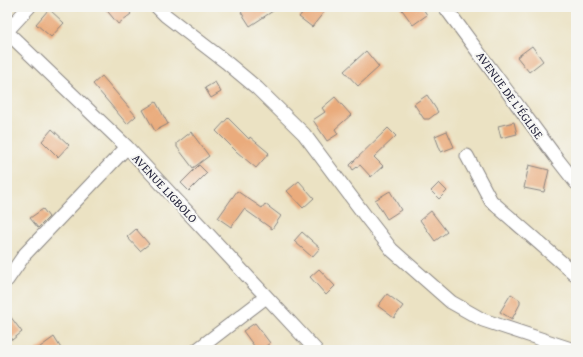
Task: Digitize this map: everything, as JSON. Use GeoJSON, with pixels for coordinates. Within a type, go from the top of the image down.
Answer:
{"type":"FeatureCollection","features":[{"type":"Feature","properties":{"kind":"street"},"geometry":{"type":"LineString","coordinates":[[7,32],[29,7]]}},
{"type":"Feature","properties":{"kind":"street","name":"AVENUE DE L'ÉGLISE"},"geometry":{"type":"LineString","coordinates":[[445,7],[576,183]]}},
{"type":"Feature","properties":{"kind":"street"},"geometry":{"type":"LineString","coordinates":[[164,10],[257,88],[304,134],[392,250],[452,302],[483,320],[574,350]]}},
{"type":"Feature","properties":{"kind":"street","name":"AVENUE LIGBOLO"},"geometry":{"type":"LineString","coordinates":[[7,32],[127,147],[316,350]]}},
{"type":"Feature","properties":{"kind":"street"},"geometry":{"type":"LineString","coordinates":[[7,280],[25,254],[127,147]]}},
{"type":"Feature","properties":{"kind":"street"},"geometry":{"type":"LineString","coordinates":[[467,156],[491,201],[576,275]]}},
{"type":"Feature","properties":{"kind":"street"},"geometry":{"type":"LineString","coordinates":[[197,350],[266,297]]}},
{"type":"Feature","properties":{"kind":"building"},"geometry":{"type":"Polygon","coordinates":[[[104,7],[126,7],[131,14],[118,24],[104,7]]]}},
{"type":"Feature","properties":{"kind":"building"},"geometry":{"type":"Polygon","coordinates":[[[249,7],[279,7],[250,26],[241,12],[249,7]]]}},
{"type":"Feature","properties":{"kind":"building"},"geometry":{"type":"Polygon","coordinates":[[[307,7],[328,7],[312,27],[299,17],[307,7]]]}},
{"type":"Feature","properties":{"kind":"building"},"geometry":{"type":"Polygon","coordinates":[[[400,7],[422,7],[427,15],[413,25],[400,7]]]}},
{"type":"Feature","properties":{"kind":"building"},"geometry":{"type":"Polygon","coordinates":[[[49,9],[64,23],[51,37],[36,24],[49,9]]]}},
{"type":"Feature","properties":{"kind":"building"},"geometry":{"type":"Polygon","coordinates":[[[532,46],[543,61],[529,72],[517,57],[532,46]]]}},
{"type":"Feature","properties":{"kind":"building"},"geometry":{"type":"Polygon","coordinates":[[[366,51],[379,67],[358,86],[344,71],[366,51]]]}},
{"type":"Feature","properties":{"kind":"building"},"geometry":{"type":"Polygon","coordinates":[[[102,76],[136,116],[127,124],[93,84],[102,76]]]}},
{"type":"Feature","properties":{"kind":"building"},"geometry":{"type":"Polygon","coordinates":[[[215,82],[221,92],[211,98],[205,88],[215,82]]]}},
{"type":"Feature","properties":{"kind":"building"},"geometry":{"type":"Polygon","coordinates":[[[427,95],[438,112],[429,119],[424,119],[414,104],[427,95]]]}},
{"type":"Feature","properties":{"kind":"building"},"geometry":{"type":"Polygon","coordinates":[[[335,97],[351,115],[335,129],[338,134],[327,141],[313,120],[325,112],[322,108],[335,97]]]}},
{"type":"Feature","properties":{"kind":"building"},"geometry":{"type":"Polygon","coordinates":[[[156,102],[168,124],[155,131],[143,110],[156,102]]]}},
{"type":"Feature","properties":{"kind":"building"},"geometry":{"type":"Polygon","coordinates":[[[228,118],[249,139],[250,137],[269,153],[256,168],[216,131],[228,118]]]}},
{"type":"Feature","properties":{"kind":"building"},"geometry":{"type":"Polygon","coordinates":[[[514,122],[517,134],[501,138],[498,126],[514,122]]]}},
{"type":"Feature","properties":{"kind":"building"},"geometry":{"type":"Polygon","coordinates":[[[388,128],[396,136],[374,157],[383,166],[371,177],[360,165],[353,170],[350,165],[388,128]]]}},
{"type":"Feature","properties":{"kind":"building"},"geometry":{"type":"Polygon","coordinates":[[[52,129],[69,145],[58,157],[42,141],[52,129]]]}},
{"type":"Feature","properties":{"kind":"building"},"geometry":{"type":"Polygon","coordinates":[[[447,131],[454,147],[441,152],[435,136],[447,131]]]}},
{"type":"Feature","properties":{"kind":"building"},"geometry":{"type":"Polygon","coordinates":[[[191,132],[209,156],[193,168],[177,147],[177,143],[191,132]]]}},
{"type":"Feature","properties":{"kind":"building"},"geometry":{"type":"Polygon","coordinates":[[[199,165],[207,173],[189,191],[181,183],[199,165]]]}},
{"type":"Feature","properties":{"kind":"building"},"geometry":{"type":"Polygon","coordinates":[[[529,165],[549,170],[544,192],[524,188],[529,165]]]}},
{"type":"Feature","properties":{"kind":"building"},"geometry":{"type":"Polygon","coordinates":[[[299,181],[314,198],[303,208],[287,191],[299,181]]]}},
{"type":"Feature","properties":{"kind":"building"},"geometry":{"type":"Polygon","coordinates":[[[439,183],[447,191],[439,199],[431,191],[439,183]]]}},
{"type":"Feature","properties":{"kind":"building"},"geometry":{"type":"Polygon","coordinates":[[[237,191],[262,208],[265,204],[281,216],[272,229],[244,209],[231,227],[218,218],[237,191]]]}},
{"type":"Feature","properties":{"kind":"building"},"geometry":{"type":"Polygon","coordinates":[[[390,191],[401,210],[387,219],[375,200],[390,191]]]}},
{"type":"Feature","properties":{"kind":"building"},"geometry":{"type":"Polygon","coordinates":[[[43,209],[49,217],[38,228],[30,218],[43,209]]]}},
{"type":"Feature","properties":{"kind":"building"},"geometry":{"type":"Polygon","coordinates":[[[431,211],[447,232],[435,241],[420,220],[431,211]]]}},
{"type":"Feature","properties":{"kind":"building"},"geometry":{"type":"Polygon","coordinates":[[[136,229],[149,244],[140,251],[127,237],[136,229]]]}},
{"type":"Feature","properties":{"kind":"building"},"geometry":{"type":"Polygon","coordinates":[[[302,232],[320,248],[312,257],[294,241],[302,232]]]}},
{"type":"Feature","properties":{"kind":"building"},"geometry":{"type":"Polygon","coordinates":[[[319,269],[335,286],[326,295],[310,277],[319,269]]]}},
{"type":"Feature","properties":{"kind":"building"},"geometry":{"type":"Polygon","coordinates":[[[387,294],[403,306],[394,318],[378,306],[387,294]]]}},
{"type":"Feature","properties":{"kind":"building"},"geometry":{"type":"Polygon","coordinates":[[[511,294],[520,300],[520,304],[512,319],[500,312],[511,294]]]}},
{"type":"Feature","properties":{"kind":"building"},"geometry":{"type":"Polygon","coordinates":[[[7,312],[22,332],[12,340],[7,333],[7,312]]]}},
{"type":"Feature","properties":{"kind":"building"},"geometry":{"type":"Polygon","coordinates":[[[255,323],[270,343],[261,350],[257,350],[243,331],[255,323]]]}},
{"type":"Feature","properties":{"kind":"building"},"geometry":{"type":"Polygon","coordinates":[[[54,337],[62,350],[36,350],[54,337]]]}}]}
